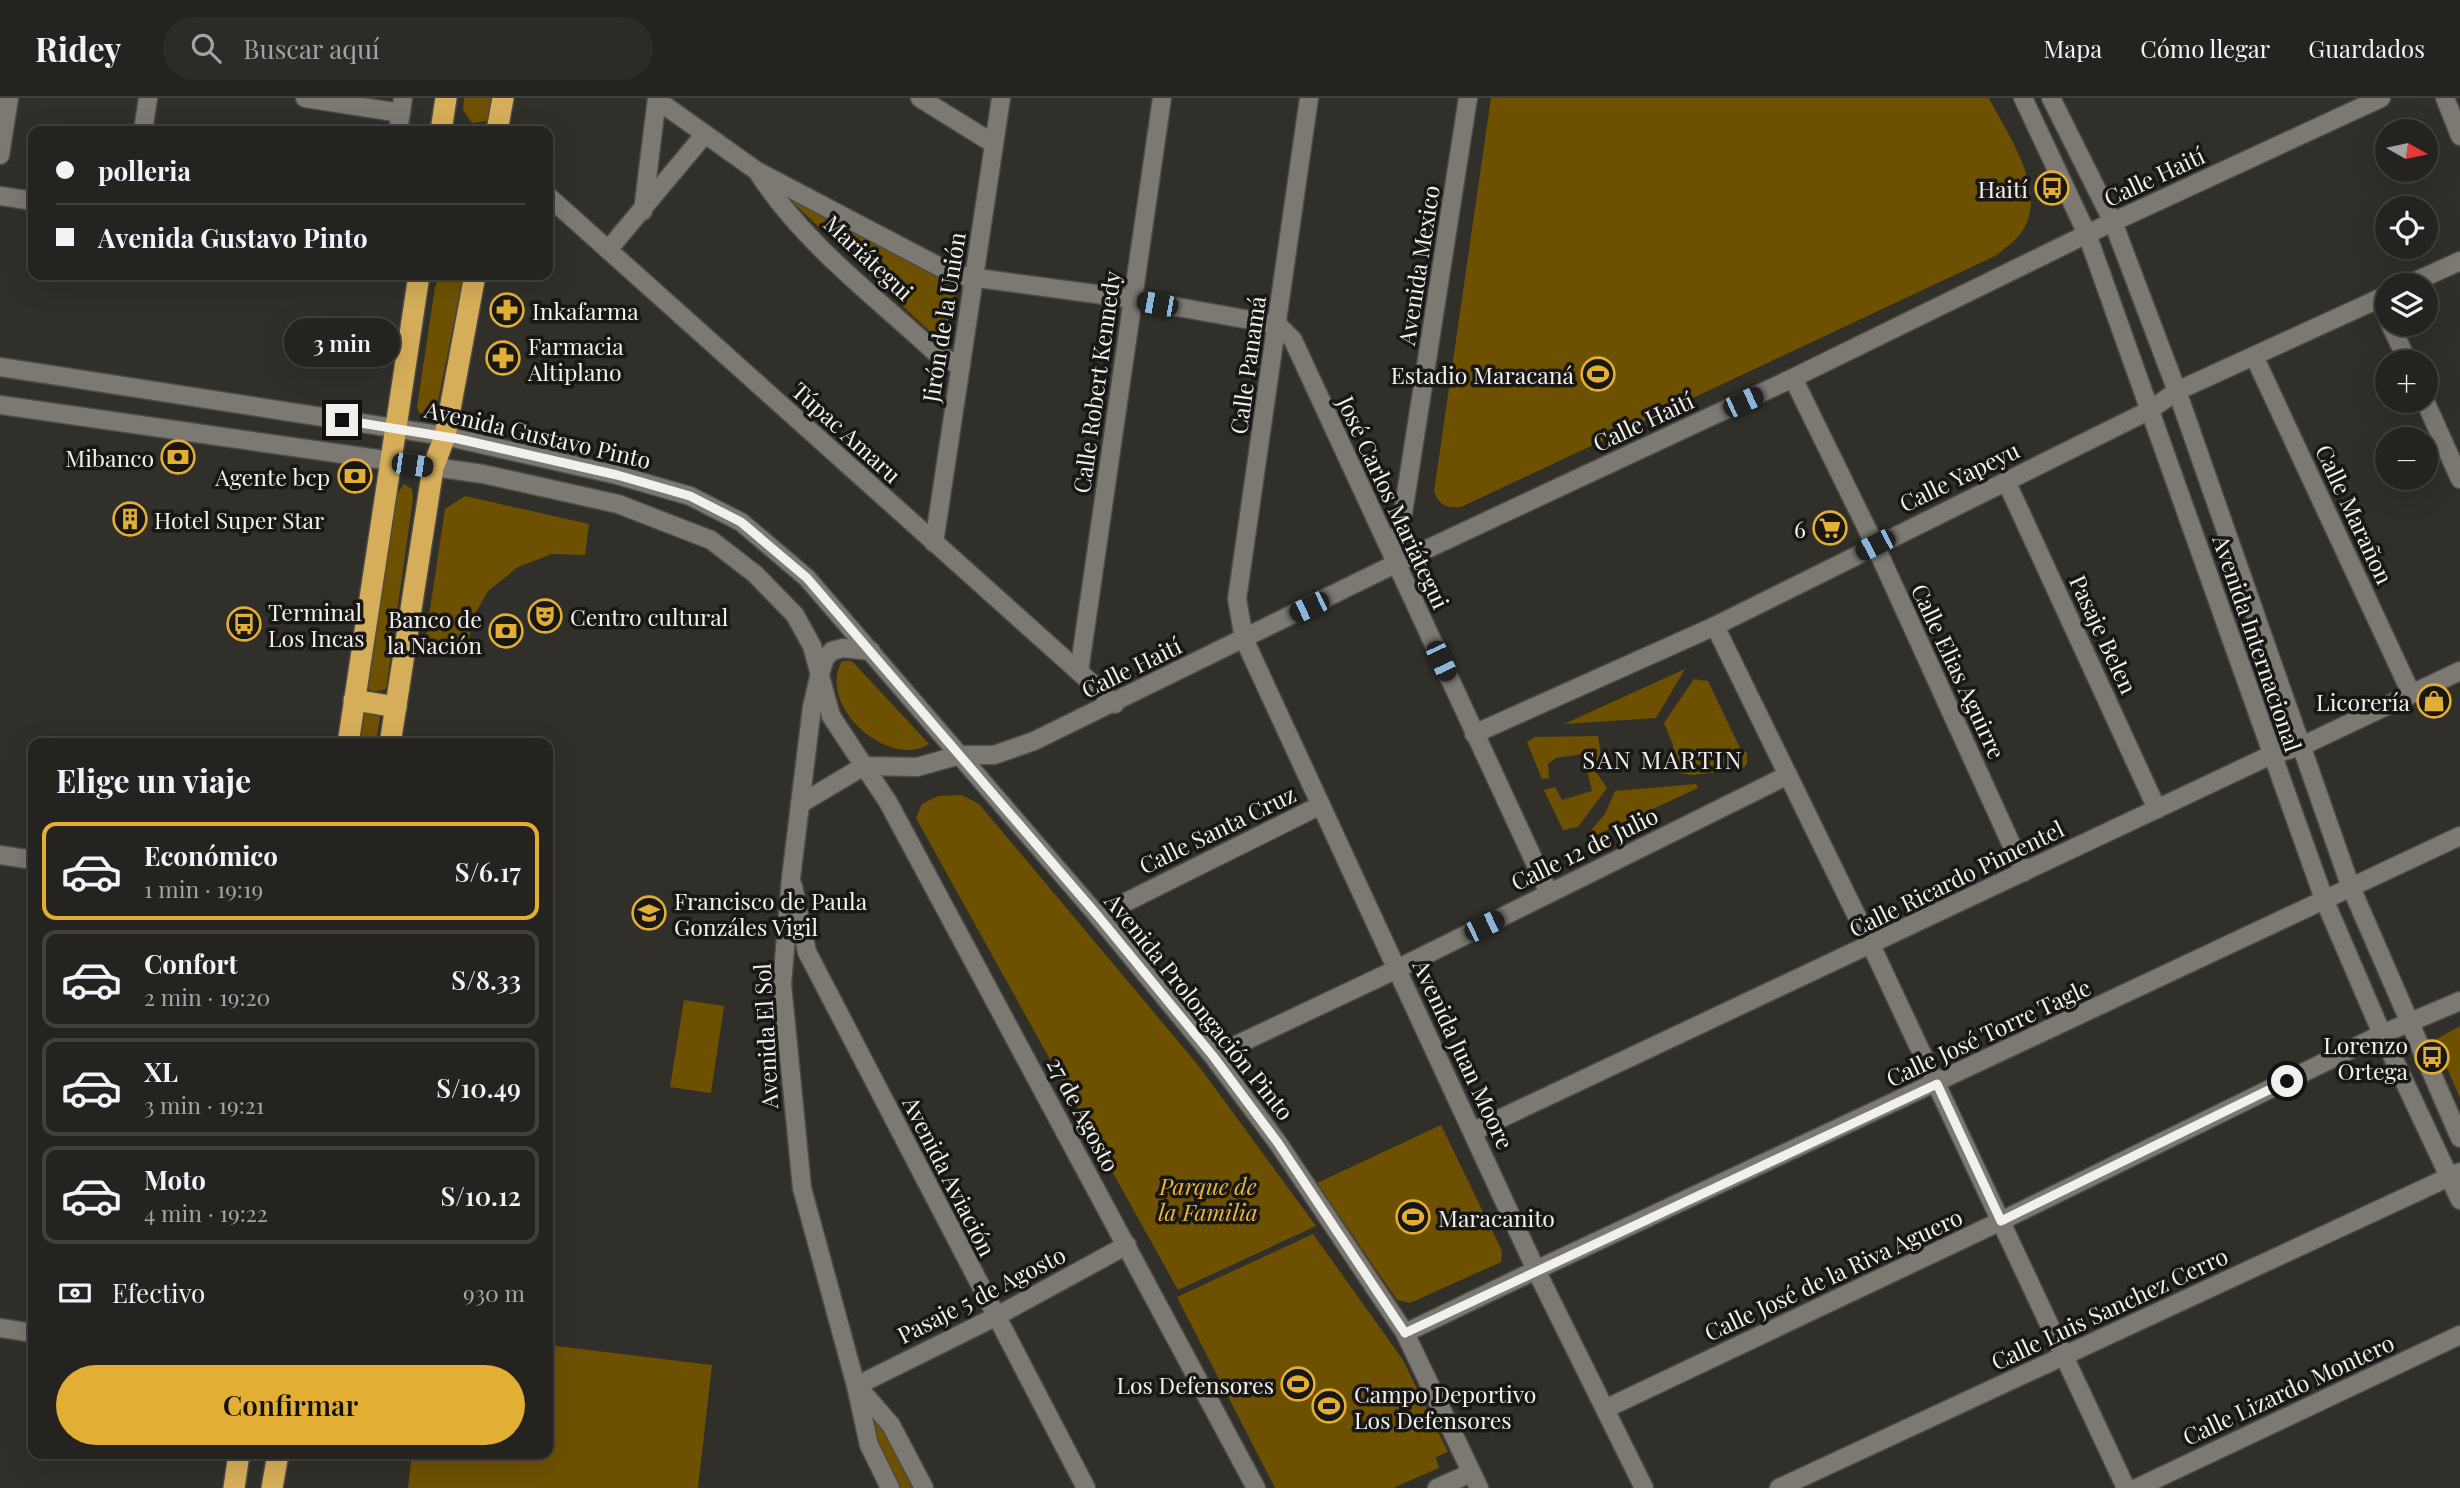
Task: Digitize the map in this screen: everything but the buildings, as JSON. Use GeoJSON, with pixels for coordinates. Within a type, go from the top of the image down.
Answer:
{"type":"FeatureCollection","features":[{"type":"Feature","properties":{"kind":"highway"},"geometry":{"type":"LineString","coordinates":[[442,126],[446,98]]}},
{"type":"Feature","properties":{"kind":"highway"},"geometry":{"type":"LineString","coordinates":[[498,126],[503,98]]}},
{"type":"Feature","properties":{"kind":"highway"},"geometry":{"type":"LineString","coordinates":[[349,738],[418,280]]}},
{"type":"Feature","properties":{"kind":"highway"},"geometry":{"type":"LineString","coordinates":[[391,738],[433,468],[445,436],[474,280]]}},
{"type":"Feature","properties":{"kind":"highway"},"geometry":{"type":"LineString","coordinates":[[354,700],[396,707]]}},
{"type":"Feature","properties":{"kind":"highway"},"geometry":{"type":"LineString","coordinates":[[234,1488],[239,1459]]}},
{"type":"Feature","properties":{"kind":"highway"},"geometry":{"type":"LineString","coordinates":[[272,1488],[277,1459]]}},
{"type":"Feature","properties":{"kind":"street"},"geometry":{"type":"LineString","coordinates":[[0,155],[9,98]]}},
{"type":"Feature","properties":{"kind":"street"},"geometry":{"type":"LineString","coordinates":[[144,126],[148,98]]}},
{"type":"Feature","properties":{"kind":"street"},"geometry":{"type":"LineString","coordinates":[[305,98],[402,105],[399,126]]}},
{"type":"Feature","properties":{"kind":"street"},"geometry":{"type":"LineString","coordinates":[[920,98],[994,144]]}},
{"type":"Feature","properties":{"kind":"street","name":"Jirón de la Unión"},"geometry":{"type":"LineString","coordinates":[[934,543],[1001,98]]}},
{"type":"Feature","properties":{"kind":"street","name":"Calle Robert Kennedy"},"geometry":{"type":"LineString","coordinates":[[1080,672],[1162,98]]}},
{"type":"Feature","properties":{"kind":"street","name":"Calle Panamá"},"geometry":{"type":"LineString","coordinates":[[1244,639],[1237,598],[1309,98]]}},
{"type":"Feature","properties":{"kind":"street","name":"Avenida Mexico"},"geometry":{"type":"LineString","coordinates":[[1395,564],[1468,98]]}},
{"type":"Feature","properties":{"kind":"street","name":"Avenida Internacional"},"geometry":{"type":"LineString","coordinates":[[2023,98],[2087,234],[2324,898],[2382,1034],[2454,1174],[2460,1200]]}},
{"type":"Feature","properties":{"kind":"street","name":"Avenida Internacional"},"geometry":{"type":"LineString","coordinates":[[2051,98],[2113,222],[2177,391],[2350,885],[2460,1138]]}},
{"type":"Feature","properties":{"kind":"street","name":"Calle Haití"},"geometry":{"type":"LineString","coordinates":[[864,766],[917,767],[960,755],[994,755],[1115,704],[1395,564],[1793,378],[2087,234],[2381,98]]}},
{"type":"Feature","properties":{"kind":"street"},"geometry":{"type":"LineString","coordinates":[[2445,98],[2460,136]]}},
{"type":"Feature","properties":{"kind":"street"},"geometry":{"type":"LineString","coordinates":[[643,211],[657,99],[757,172],[956,275],[1133,299],[1278,325]]}},
{"type":"Feature","properties":{"kind":"street"},"geometry":{"type":"LineString","coordinates":[[608,250],[705,134]]}},
{"type":"Feature","properties":{"kind":"street","name":"Mariátegui"},"geometry":{"type":"LineString","coordinates":[[757,172],[778,203],[818,245],[937,354],[961,366]]}},
{"type":"Feature","properties":{"kind":"street"},"geometry":{"type":"LineString","coordinates":[[0,196],[28,200]]}},
{"type":"Feature","properties":{"kind":"street","name":"Túpac Amaru"},"geometry":{"type":"LineString","coordinates":[[553,200],[1115,704]]}},
{"type":"Feature","properties":{"kind":"street"},"geometry":{"type":"LineString","coordinates":[[2434,273],[2460,261]]}},
{"type":"Feature","properties":{"kind":"street","name":"Calle Yapeyu"},"geometry":{"type":"LineString","coordinates":[[1475,734],[1715,626],[2150,410],[2177,391],[2375,300]]}},
{"type":"Feature","properties":{"kind":"street","name":"José Carlos Mariátegui"},"geometry":{"type":"LineString","coordinates":[[1278,325],[1293,340],[1549,893]]}},
{"type":"Feature","properties":{"kind":"street","name":"Calle Marañon"},"geometry":{"type":"LineString","coordinates":[[2254,356],[2411,693]]}},
{"type":"Feature","properties":{"kind":"street","name":"Avenida Gustavo Pinto"},"geometry":{"type":"LineString","coordinates":[[0,367],[445,436],[617,475],[690,496],[741,522],[807,578],[960,755]]}},
{"type":"Feature","properties":{"kind":"street","name":"Calle Elias Aguirre"},"geometry":{"type":"LineString","coordinates":[[1793,378],[1875,545],[2024,872]]}},
{"type":"Feature","properties":{"kind":"street"},"geometry":{"type":"LineString","coordinates":[[0,405],[433,468],[577,493],[618,505],[711,540],[755,574],[796,614],[812,646],[819,677]]}},
{"type":"Feature","properties":{"kind":"street"},"geometry":{"type":"LineString","coordinates":[[2430,413],[2460,479]]}},
{"type":"Feature","properties":{"kind":"street","name":"Pasaje Belen"},"geometry":{"type":"LineString","coordinates":[[2006,481],[2157,809]]}},
{"type":"Feature","properties":{"kind":"street"},"geometry":{"type":"LineString","coordinates":[[1715,626],[1871,945],[2126,1488]]}},
{"type":"Feature","properties":{"kind":"street","name":"Avenida Juan Moore"},"geometry":{"type":"LineString","coordinates":[[1244,639],[1474,1131],[1536,1270],[1644,1488]]}},
{"type":"Feature","properties":{"kind":"street"},"geometry":{"type":"LineString","coordinates":[[819,677],[825,658],[832,651],[843,648],[871,651]]}},
{"type":"Feature","properties":{"kind":"street","name":"Calle Ricardo Pimentel"},"geometry":{"type":"LineString","coordinates":[[1474,1131],[2271,755],[2302,746],[2460,671]]}},
{"type":"Feature","properties":{"kind":"street","name":"27 de Agosto"},"geometry":{"type":"LineString","coordinates":[[819,677],[831,716],[888,802],[1256,1488]]}},
{"type":"Feature","properties":{"kind":"street","name":"Avenida El Sol"},"geometry":{"type":"LineString","coordinates":[[819,677],[800,804],[782,984],[797,1151],[814,1238],[856,1386],[869,1446],[890,1488]]}},
{"type":"Feature","properties":{"kind":"street","name":"Avenida Prolongación Pinto"},"geometry":{"type":"LineString","coordinates":[[960,755],[1213,1056],[1278,1143],[1405,1333],[1475,1480]]}},
{"type":"Feature","properties":{"kind":"street"},"geometry":{"type":"LineString","coordinates":[[800,804],[864,766]]}},
{"type":"Feature","properties":{"kind":"street","name":"Calle 12 de Julio"},"geometry":{"type":"LineString","coordinates":[[1213,1056],[1397,969],[1788,775]]}},
{"type":"Feature","properties":{"kind":"street","name":"Calle Santa Cruz"},"geometry":{"type":"LineString","coordinates":[[1098,916],[1321,805]]}},
{"type":"Feature","properties":{"kind":"street","name":"Calle José Torre Tagle"},"geometry":{"type":"LineString","coordinates":[[1405,1333],[1937,1084],[2350,885],[2460,836]]}},
{"type":"Feature","properties":{"kind":"street"},"geometry":{"type":"LineString","coordinates":[[0,855],[28,859]]}},
{"type":"Feature","properties":{"kind":"street","name":"Avenida Aviación"},"geometry":{"type":"LineString","coordinates":[[792,878],[807,952],[1086,1488]]}},
{"type":"Feature","properties":{"kind":"street","name":"Calle José de la Riva Aguero"},"geometry":{"type":"LineString","coordinates":[[1605,1409],[2001,1221],[2382,1034],[2460,1001]]}},
{"type":"Feature","properties":{"kind":"street","name":"Calle Luis Sanchez Cerro"},"geometry":{"type":"LineString","coordinates":[[1779,1488],[2454,1174]]}},
{"type":"Feature","properties":{"kind":"street","name":"Pasaje 5 de Agosto"},"geometry":{"type":"LineString","coordinates":[[856,1386],[995,1317],[1127,1245]]}},
{"type":"Feature","properties":{"kind":"street"},"geometry":{"type":"LineString","coordinates":[[0,1328],[28,1332]]}},
{"type":"Feature","properties":{"kind":"street","name":"Calle Lizardo Montero"},"geometry":{"type":"LineString","coordinates":[[2137,1488],[2460,1335]]}},
{"type":"Feature","properties":{"kind":"street","name":"Avenida El Sol"},"geometry":{"type":"LineString","coordinates":[[856,1386],[891,1424],[924,1488]]}},
{"type":"Feature","properties":{"kind":"street"},"geometry":{"type":"LineString","coordinates":[[1437,1488],[1475,1480]]}},
{"type":"Feature","properties":{"kind":"green space"},"geometry":{"type":"Polygon","coordinates":[[[464,98],[496,98],[494,113],[487,121],[472,123],[463,110],[464,98]]]}},
{"type":"Feature","properties":{"kind":"green space","name":"Estadio Maracaná"},"geometry":{"type":"Polygon","coordinates":[[[1491,98],[1989,98],[2022,162],[2031,198],[2029,214],[2020,234],[1995,256],[1461,507],[1447,506],[1441,503],[1434,492],[1491,98]]]}},
{"type":"Feature","properties":{"kind":"green space"},"geometry":{"type":"Polygon","coordinates":[[[772,177],[955,288],[951,337],[940,340],[925,327],[772,183],[772,177]]]}},
{"type":"Feature","properties":{"kind":"green space"},"geometry":{"type":"Polygon","coordinates":[[[438,280],[462,282],[436,411],[430,416],[419,413],[417,407],[438,280]]]}},
{"type":"Feature","properties":{"kind":"green space"},"geometry":{"type":"Polygon","coordinates":[[[404,484],[412,489],[413,499],[386,689],[373,692],[367,688],[395,497],[404,484]]]}},
{"type":"Feature","properties":{"kind":"green space"},"geometry":{"type":"Polygon","coordinates":[[[465,496],[589,524],[585,555],[552,554],[518,567],[488,591],[474,616],[467,648],[425,643],[445,509],[465,496]]]}},
{"type":"Feature","properties":{"kind":"green space"},"geometry":{"type":"Polygon","coordinates":[[[842,661],[852,661],[929,744],[913,750],[895,748],[877,741],[861,729],[848,714],[839,697],[837,679],[842,661]]]}},
{"type":"Feature","properties":{"kind":"green space"},"geometry":{"type":"Polygon","coordinates":[[[1685,669],[1656,718],[1564,724],[1685,669]]]}},
{"type":"Feature","properties":{"kind":"green space"},"geometry":{"type":"Polygon","coordinates":[[[1694,679],[1708,681],[1741,750],[1747,752],[1747,764],[1742,769],[1693,775],[1672,772],[1673,745],[1664,723],[1694,679]]]}},
{"type":"Feature","properties":{"kind":"green space"},"geometry":{"type":"Polygon","coordinates":[[[370,710],[378,711],[380,716],[377,738],[360,738],[363,714],[370,710]]]}},
{"type":"Feature","properties":{"kind":"green space"},"geometry":{"type":"Polygon","coordinates":[[[1598,736],[1602,761],[1586,765],[1583,754],[1556,758],[1548,764],[1549,778],[1542,779],[1527,742],[1535,737],[1598,736]]]}},
{"type":"Feature","properties":{"kind":"green space"},"geometry":{"type":"Polygon","coordinates":[[[1594,769],[1607,788],[1578,827],[1563,830],[1544,790],[1555,787],[1562,800],[1592,791],[1587,770],[1594,769]]]}},
{"type":"Feature","properties":{"kind":"green space"},"geometry":{"type":"Polygon","coordinates":[[[1696,784],[1698,788],[1588,839],[1586,836],[1605,814],[1615,791],[1696,784]]]}},
{"type":"Feature","properties":{"kind":"green space","name":"Parque de la Familia"},"geometry":{"type":"Polygon","coordinates":[[[962,795],[979,804],[1198,1065],[1316,1226],[1178,1290],[916,818],[922,804],[938,796],[962,795]]]}},
{"type":"Feature","properties":{"kind":"green space"},"geometry":{"type":"Polygon","coordinates":[[[684,1000],[724,1006],[711,1093],[670,1087],[684,1000]]]}},
{"type":"Feature","properties":{"kind":"green space"},"geometry":{"type":"Polygon","coordinates":[[[2460,1026],[2460,1098],[2435,1040],[2460,1026]]]}},
{"type":"Feature","properties":{"kind":"green space","name":"Maracanito"},"geometry":{"type":"Polygon","coordinates":[[[1441,1125],[1502,1251],[1501,1262],[1410,1303],[1397,1300],[1317,1183],[1441,1125]]]}},
{"type":"Feature","properties":{"kind":"green space","name":"Los Defensores"},"geometry":{"type":"Polygon","coordinates":[[[1313,1234],[1403,1360],[1448,1452],[1436,1457],[1439,1468],[1393,1488],[1275,1488],[1177,1297],[1313,1234]]]}},
{"type":"Feature","properties":{"kind":"green space"},"geometry":{"type":"Polygon","coordinates":[[[553,1346],[712,1365],[698,1488],[408,1488],[411,1459],[553,1459],[553,1346]]]}},
{"type":"Feature","properties":{"kind":"green space"},"geometry":{"type":"Polygon","coordinates":[[[875,1422],[880,1422],[912,1488],[900,1488],[872,1428],[875,1422]]]}},
{"type":"Feature","properties":{"kind":"place","name":"Haití"},"geometry":{"type":"Point","coordinates":[2052,188]}},
{"type":"Feature","properties":{"kind":"place","name":"Inkafarma"},"geometry":{"type":"Point","coordinates":[507,310]}},
{"type":"Feature","properties":{"kind":"place","name":"Farmacia Altiplano"},"geometry":{"type":"Point","coordinates":[503,358]}},
{"type":"Feature","properties":{"kind":"place","name":"Estadio Maracaná"},"geometry":{"type":"Point","coordinates":[1598,374]}},
{"type":"Feature","properties":{"kind":"place","name":"Mibanco"},"geometry":{"type":"Point","coordinates":[178,457]}},
{"type":"Feature","properties":{"kind":"place","name":"Agente bcp"},"geometry":{"type":"Point","coordinates":[355,476]}},
{"type":"Feature","properties":{"kind":"place","name":"Hotel Super Star"},"geometry":{"type":"Point","coordinates":[130,519]}},
{"type":"Feature","properties":{"kind":"place","name":"6"},"geometry":{"type":"Point","coordinates":[1830,528]}},
{"type":"Feature","properties":{"kind":"place","name":"Centro cultural"},"geometry":{"type":"Point","coordinates":[545,616]}},
{"type":"Feature","properties":{"kind":"place","name":"Terminal Los Incas"},"geometry":{"type":"Point","coordinates":[244,624]}},
{"type":"Feature","properties":{"kind":"place","name":"Banco de la Nación"},"geometry":{"type":"Point","coordinates":[506,631]}},
{"type":"Feature","properties":{"kind":"place","name":"Licorería"},"geometry":{"type":"Point","coordinates":[2434,701]}},
{"type":"Feature","properties":{"kind":"place","name":"Francisco de Paula Gonzáles Vigil"},"geometry":{"type":"Point","coordinates":[649,913]}},
{"type":"Feature","properties":{"kind":"place","name":"Lorenzo Ortega"},"geometry":{"type":"Point","coordinates":[2432,1057]}},
{"type":"Feature","properties":{"kind":"place","name":"Maracanito"},"geometry":{"type":"Point","coordinates":[1413,1217]}},
{"type":"Feature","properties":{"kind":"place","name":"Los Defensores"},"geometry":{"type":"Point","coordinates":[1298,1384]}},
{"type":"Feature","properties":{"kind":"place","name":"Campo Deportivo Los Defensores"},"geometry":{"type":"Point","coordinates":[1329,1406]}},
{"type":"Feature","properties":{"kind":"district","name":"SAN MARTIN"},"geometry":{"type":"Point","coordinates":[1663,759]}},
{"type":"Feature","properties":{"kind":"route"},"geometry":{"type":"LineString","coordinates":[[342,420],[459,439],[617,475],[690,496],[741,522],[807,578],[1098,916],[1213,1056],[1278,1143],[1405,1333],[1937,1084],[2001,1221],[2287,1081]]}}]}
